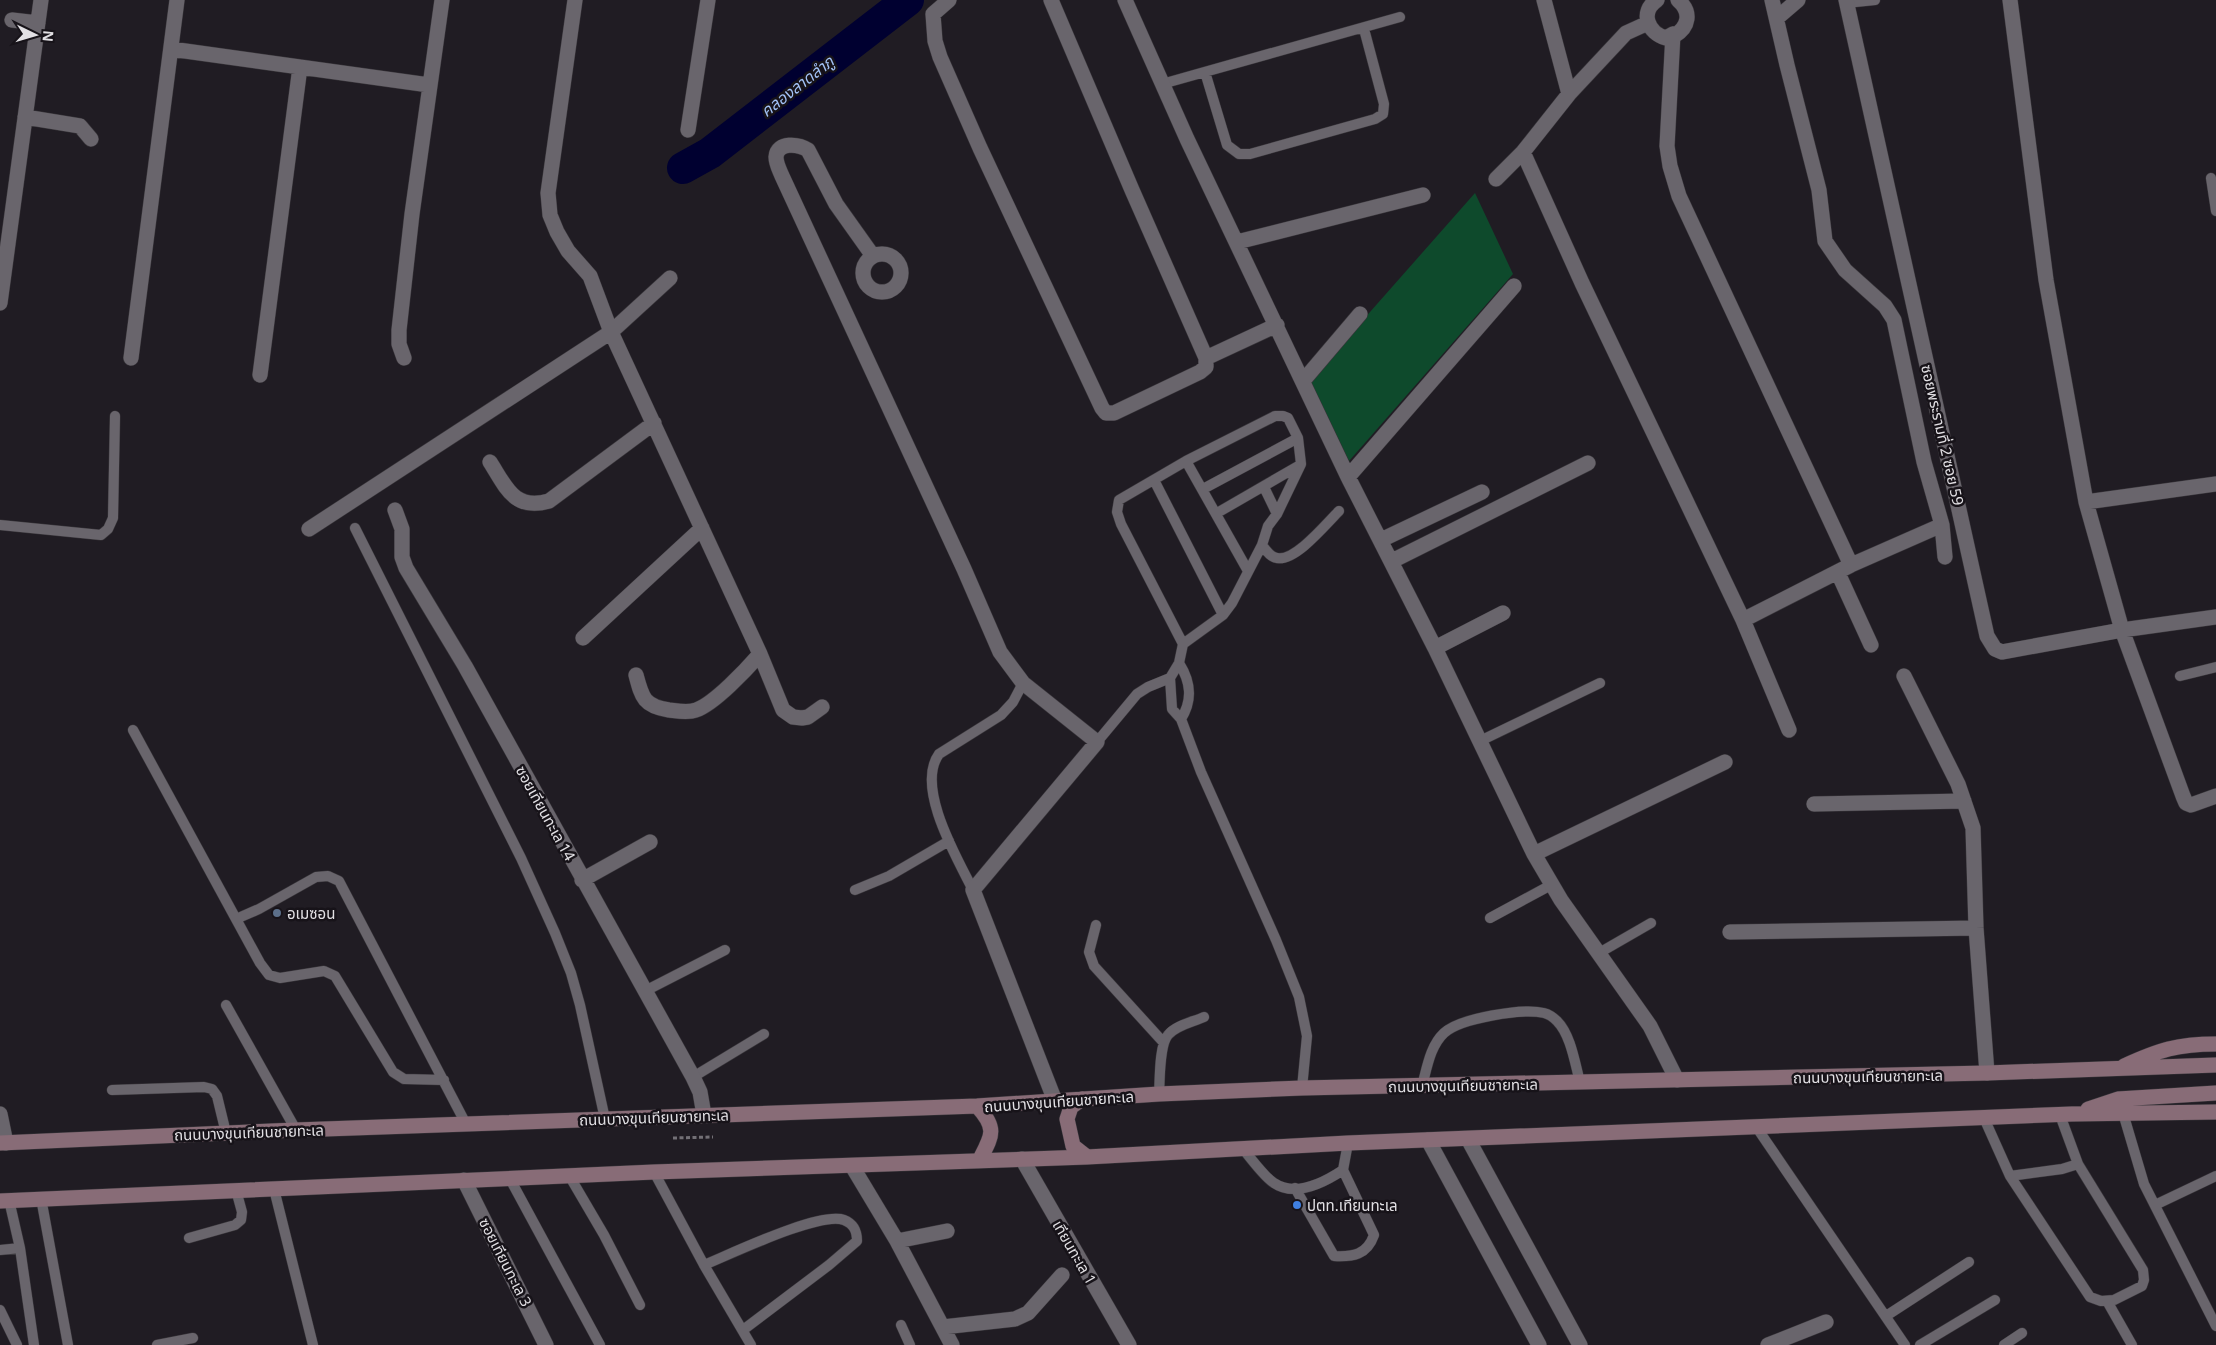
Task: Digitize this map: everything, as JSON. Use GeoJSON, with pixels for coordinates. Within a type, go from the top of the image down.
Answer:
{"type":"FeatureCollection","features":[{"type":"Feature","properties":{"kind":"main road","name":"ถนนบางขุนเทียนชายทะเล"},"geometry":{"type":"LineString","coordinates":[[2118,1068],[2149,1054],[2178,1045],[2216,1044]]}},
{"type":"Feature","properties":{"kind":"main road","name":"ถนนบางขุนเทียนชายทะเล"},"geometry":{"type":"LineString","coordinates":[[3,1143],[296,1130],[977,1106],[1159,1094],[1302,1088],[1987,1074],[2216,1065]]}},
{"type":"Feature","properties":{"kind":"main road"},"geometry":{"type":"LineString","coordinates":[[2066,1114],[2118,1099],[2216,1093]]}},
{"type":"Feature","properties":{"kind":"main road"},"geometry":{"type":"LineString","coordinates":[[1082,1099],[1071,1108],[1067,1119],[1073,1146],[1087,1157]]}},
{"type":"Feature","properties":{"kind":"main road"},"geometry":{"type":"LineString","coordinates":[[977,1106],[988,1118],[991,1128],[989,1141],[979,1161]]}},
{"type":"Feature","properties":{"kind":"main road"},"geometry":{"type":"LineString","coordinates":[[5,1200],[654,1172],[1087,1157],[1348,1143],[2066,1114],[2216,1112]]}},
{"type":"Feature","properties":{"kind":"street"},"geometry":{"type":"LineString","coordinates":[[0,303],[41,0]]}},
{"type":"Feature","properties":{"kind":"street"},"geometry":{"type":"LineString","coordinates":[[131,358],[177,0]]}},
{"type":"Feature","properties":{"kind":"street"},"geometry":{"type":"LineString","coordinates":[[404,358],[399,344],[399,330],[412,214],[442,0]]}},
{"type":"Feature","properties":{"kind":"street"},"geometry":{"type":"LineString","coordinates":[[575,0],[548,193],[550,215],[568,251],[590,276],[610,332],[760,654],[783,710],[793,717],[802,718],[808,717],[822,707]]}},
{"type":"Feature","properties":{"kind":"street"},"geometry":{"type":"LineString","coordinates":[[688,130],[708,0]]}},
{"type":"Feature","properties":{"kind":"street"},"geometry":{"type":"LineString","coordinates":[[950,0],[933,14],[932,23],[938,49],[980,148],[1102,408],[1106,413],[1114,413],[1192,376],[1206,367],[1206,358],[1052,0]]}},
{"type":"Feature","properties":{"kind":"street"},"geometry":{"type":"LineString","coordinates":[[1124,0],[1348,477],[1435,648],[1534,854],[1552,885],[1650,1026],[1677,1080]]}},
{"type":"Feature","properties":{"kind":"street"},"geometry":{"type":"LineString","coordinates":[[1544,0],[1569,94]]}},
{"type":"Feature","properties":{"kind":"street"},"geometry":{"type":"LineString","coordinates":[[1657,0],[1649,8],[1648,24],[1652,31],[1666,38],[1681,32],[1687,19],[1686,8],[1678,0]]}},
{"type":"Feature","properties":{"kind":"street"},"geometry":{"type":"LineString","coordinates":[[1772,0],[1819,190],[1825,241],[1845,270],[1876,295],[1886,306],[1894,320],[1924,462],[1942,525],[1945,557]]}},
{"type":"Feature","properties":{"kind":"street"},"geometry":{"type":"LineString","coordinates":[[1777,18],[1798,0]]}},
{"type":"Feature","properties":{"kind":"street"},"geometry":{"type":"LineString","coordinates":[[2010,0],[2046,280],[2086,502],[2122,630],[2186,803],[2191,805],[2216,796]]}},
{"type":"Feature","properties":{"kind":"street","name":"ซอยพระรามที่ 2 ซอย 59"},"geometry":{"type":"LineString","coordinates":[[1846,2],[1987,636],[1996,649],[2002,652],[2122,630],[2216,617]]}},
{"type":"Feature","properties":{"kind":"street"},"geometry":{"type":"LineString","coordinates":[[12,20],[38,23]]}},
{"type":"Feature","properties":{"kind":"street"},"geometry":{"type":"LineString","coordinates":[[1496,179],[1523,152],[1569,94],[1626,33],[1648,24]]}},
{"type":"Feature","properties":{"kind":"street"},"geometry":{"type":"LineString","coordinates":[[1673,34],[1667,146],[1678,196],[1844,569],[1871,645]]}},
{"type":"Feature","properties":{"kind":"street"},"geometry":{"type":"LineString","coordinates":[[171,49],[429,85]]}},
{"type":"Feature","properties":{"kind":"street"},"geometry":{"type":"LineString","coordinates":[[260,375],[300,67]]}},
{"type":"Feature","properties":{"kind":"street"},"geometry":{"type":"LineString","coordinates":[[25,116],[80,126],[91,139]]}},
{"type":"Feature","properties":{"kind":"street"},"geometry":{"type":"LineString","coordinates":[[873,256],[836,204],[808,150],[802,146],[790,145],[780,148],[776,154],[776,161],[782,176],[964,569],[1000,652],[1023,683],[1097,742],[972,890],[1055,1101]]}},
{"type":"Feature","properties":{"kind":"street"},"geometry":{"type":"LineString","coordinates":[[1523,152],[1590,300],[1743,620],[1789,730]]}},
{"type":"Feature","properties":{"kind":"street"},"geometry":{"type":"LineString","coordinates":[[1236,242],[1423,195]]}},
{"type":"Feature","properties":{"kind":"street"},"geometry":{"type":"LineString","coordinates":[[309,529],[610,332],[670,278]]}},
{"type":"Feature","properties":{"kind":"street"},"geometry":{"type":"LineString","coordinates":[[1348,477],[1514,286]]}},
{"type":"Feature","properties":{"kind":"street"},"geometry":{"type":"LineString","coordinates":[[1302,381],[1360,314]]}},
{"type":"Feature","properties":{"kind":"street"},"geometry":{"type":"LineString","coordinates":[[1206,358],[1277,325]]}},
{"type":"Feature","properties":{"kind":"street"},"geometry":{"type":"LineString","coordinates":[[490,462],[508,490],[521,502],[537,504],[548,500],[654,423]]}},
{"type":"Feature","properties":{"kind":"street"},"geometry":{"type":"LineString","coordinates":[[1392,561],[1588,463]]}},
{"type":"Feature","properties":{"kind":"street"},"geometry":{"type":"LineString","coordinates":[[2086,502],[2216,484]]}},
{"type":"Feature","properties":{"kind":"street"},"geometry":{"type":"LineString","coordinates":[[1381,540],[1482,492]]}},
{"type":"Feature","properties":{"kind":"street","name":"ซอยเทียนทะเล 14"},"geometry":{"type":"LineString","coordinates":[[395,510],[402,529],[402,557],[406,568],[464,666],[693,1077],[700,1092],[704,1115]]}},
{"type":"Feature","properties":{"kind":"street"},"geometry":{"type":"LineString","coordinates":[[1743,620],[1844,569],[1942,525]]}},
{"type":"Feature","properties":{"kind":"street"},"geometry":{"type":"LineString","coordinates":[[583,638],[702,528]]}},
{"type":"Feature","properties":{"kind":"street"},"geometry":{"type":"LineString","coordinates":[[1435,648],[1503,613]]}},
{"type":"Feature","properties":{"kind":"street"},"geometry":{"type":"LineString","coordinates":[[636,675],[644,700],[653,707],[681,712],[695,710],[708,704],[760,654]]}},
{"type":"Feature","properties":{"kind":"street"},"geometry":{"type":"LineString","coordinates":[[1904,676],[1964,801],[1973,828],[1976,928],[1987,1074]]}},
{"type":"Feature","properties":{"kind":"street"},"geometry":{"type":"LineString","coordinates":[[1534,854],[1725,762]]}},
{"type":"Feature","properties":{"kind":"street"},"geometry":{"type":"LineString","coordinates":[[1814,804],[1964,801]]}},
{"type":"Feature","properties":{"kind":"street"},"geometry":{"type":"LineString","coordinates":[[582,880],[650,842]]}},
{"type":"Feature","properties":{"kind":"street"},"geometry":{"type":"LineString","coordinates":[[1730,932],[1976,928]]}},
{"type":"Feature","properties":{"kind":"street"},"geometry":{"type":"LineString","coordinates":[[0,1114],[3,1143]]}},
{"type":"Feature","properties":{"kind":"street"},"geometry":{"type":"LineString","coordinates":[[1468,1139],[1580,1345]]}},
{"type":"Feature","properties":{"kind":"street"},"geometry":{"type":"LineString","coordinates":[[1428,1140],[1538,1345]]}},
{"type":"Feature","properties":{"kind":"street","name":"เทียนทะเล 1"},"geometry":{"type":"LineString","coordinates":[[1022,1159],[1129,1345]]}},
{"type":"Feature","properties":{"kind":"street"},"geometry":{"type":"LineString","coordinates":[[852,1166],[897,1240],[952,1345]]}},
{"type":"Feature","properties":{"kind":"street","name":"ซอยเทียนทะเล 3"},"geometry":{"type":"LineString","coordinates":[[464,1180],[546,1345]]}},
{"type":"Feature","properties":{"kind":"street"},"geometry":{"type":"LineString","coordinates":[[897,1240],[947,1231]]}},
{"type":"Feature","properties":{"kind":"street"},"geometry":{"type":"LineString","coordinates":[[943,1327],[1015,1318],[1028,1313],[1062,1275]]}},
{"type":"Feature","properties":{"kind":"street"},"geometry":{"type":"LineString","coordinates":[[1768,1345],[1826,1322]]}},
{"type":"Feature","properties":{"kind":"lane"},"geometry":{"type":"LineString","coordinates":[[1846,2],[1876,0]]}},
{"type":"Feature","properties":{"kind":"lane"},"geometry":{"type":"LineString","coordinates":[[1162,84],[1364,29],[1400,17]]}},
{"type":"Feature","properties":{"kind":"lane"},"geometry":{"type":"LineString","coordinates":[[1205,72],[1227,145],[1239,154],[1250,154],[1375,119],[1383,114],[1384,104],[1364,29]]}},
{"type":"Feature","properties":{"kind":"lane"},"geometry":{"type":"LineString","coordinates":[[2211,178],[2216,211]]}},
{"type":"Feature","properties":{"kind":"lane"},"geometry":{"type":"LineString","coordinates":[[0,525],[100,535],[108,529],[113,518],[115,416]]}},
{"type":"Feature","properties":{"kind":"lane"},"geometry":{"type":"LineString","coordinates":[[1183,644],[1222,615],[1232,603],[1262,545],[1268,526],[1278,514],[1301,464],[1298,438],[1288,418],[1275,416],[1186,462],[1120,500],[1118,512],[1121,524],[1183,644],[1179,663],[1170,678],[1172,709],[1181,719],[1201,772],[1276,940],[1299,997],[1306,1036],[1302,1088]]}},
{"type":"Feature","properties":{"kind":"lane"},"geometry":{"type":"LineString","coordinates":[[1203,489],[1298,438]]}},
{"type":"Feature","properties":{"kind":"lane"},"geometry":{"type":"LineString","coordinates":[[1186,462],[1248,571]]}},
{"type":"Feature","properties":{"kind":"lane"},"geometry":{"type":"LineString","coordinates":[[1216,513],[1301,464]]}},
{"type":"Feature","properties":{"kind":"lane"},"geometry":{"type":"LineString","coordinates":[[1154,480],[1222,615]]}},
{"type":"Feature","properties":{"kind":"lane"},"geometry":{"type":"LineString","coordinates":[[1264,487],[1278,514]]}},
{"type":"Feature","properties":{"kind":"lane"},"geometry":{"type":"LineString","coordinates":[[1262,545],[1272,556],[1285,558],[1299,551],[1339,511]]}},
{"type":"Feature","properties":{"kind":"lane"},"geometry":{"type":"LineString","coordinates":[[355,528],[521,858],[555,933],[571,972],[580,1005],[604,1119]]}},
{"type":"Feature","properties":{"kind":"lane"},"geometry":{"type":"LineString","coordinates":[[1179,663],[1188,677],[1188,707],[1181,719]]}},
{"type":"Feature","properties":{"kind":"lane"},"geometry":{"type":"LineString","coordinates":[[2180,676],[2216,667]]}},
{"type":"Feature","properties":{"kind":"lane"},"geometry":{"type":"LineString","coordinates":[[1097,742],[1137,694],[1148,686],[1170,678]]}},
{"type":"Feature","properties":{"kind":"lane"},"geometry":{"type":"LineString","coordinates":[[972,890],[937,812],[930,778],[933,762],[939,754],[1001,716],[1013,702],[1023,683]]}},
{"type":"Feature","properties":{"kind":"lane"},"geometry":{"type":"LineString","coordinates":[[1480,741],[1600,683]]}},
{"type":"Feature","properties":{"kind":"lane"},"geometry":{"type":"LineString","coordinates":[[133,730],[260,964],[268,975],[280,978],[324,971],[335,976],[393,1072],[404,1079],[444,1080]]}},
{"type":"Feature","properties":{"kind":"lane"},"geometry":{"type":"LineString","coordinates":[[855,890],[889,876],[949,841]]}},
{"type":"Feature","properties":{"kind":"lane"},"geometry":{"type":"LineString","coordinates":[[236,919],[259,909],[316,877],[328,876],[339,881],[466,1124]]}},
{"type":"Feature","properties":{"kind":"lane"},"geometry":{"type":"LineString","coordinates":[[1490,918],[1552,885]]}},
{"type":"Feature","properties":{"kind":"lane"},"geometry":{"type":"LineString","coordinates":[[1599,953],[1651,923]]}},
{"type":"Feature","properties":{"kind":"lane"},"geometry":{"type":"LineString","coordinates":[[1096,925],[1089,952],[1094,966],[1164,1044]]}},
{"type":"Feature","properties":{"kind":"lane"},"geometry":{"type":"LineString","coordinates":[[645,991],[724,950]]}},
{"type":"Feature","properties":{"kind":"lane"},"geometry":{"type":"LineString","coordinates":[[226,1005],[296,1130]]}},
{"type":"Feature","properties":{"kind":"lane"},"geometry":{"type":"LineString","coordinates":[[1422,1086],[1432,1051],[1443,1034],[1455,1025],[1476,1018],[1532,1012],[1546,1013],[1558,1022],[1566,1034],[1580,1082]]}},
{"type":"Feature","properties":{"kind":"lane"},"geometry":{"type":"LineString","coordinates":[[1159,1094],[1164,1044],[1168,1035],[1178,1028],[1204,1018]]}},
{"type":"Feature","properties":{"kind":"lane"},"geometry":{"type":"LineString","coordinates":[[693,1077],[764,1034]]}},
{"type":"Feature","properties":{"kind":"lane"},"geometry":{"type":"LineString","coordinates":[[112,1090],[204,1087],[212,1089],[217,1096],[226,1133]]}},
{"type":"Feature","properties":{"kind":"lane"},"geometry":{"type":"LineString","coordinates":[[2124,1113],[2144,1184],[2216,1326]]}},
{"type":"Feature","properties":{"kind":"lane"},"geometry":{"type":"LineString","coordinates":[[1984,1118],[2010,1176],[2090,1296],[2101,1301],[2114,1300],[2142,1286],[2144,1280],[2143,1270],[2078,1164],[2066,1114]]}},
{"type":"Feature","properties":{"kind":"lane"},"geometry":{"type":"LineString","coordinates":[[1756,1128],[1905,1345]]}},
{"type":"Feature","properties":{"kind":"lane"},"geometry":{"type":"LineString","coordinates":[[1295,1188],[1334,1256],[1350,1257],[1364,1252],[1370,1246],[1374,1235],[1343,1170],[1348,1143]]}},
{"type":"Feature","properties":{"kind":"lane"},"geometry":{"type":"LineString","coordinates":[[1242,1148],[1274,1183],[1288,1188],[1314,1186],[1328,1180],[1343,1170]]}},
{"type":"Feature","properties":{"kind":"lane"},"geometry":{"type":"LineString","coordinates":[[2010,1176],[2062,1169],[2078,1164]]}},
{"type":"Feature","properties":{"kind":"lane"},"geometry":{"type":"LineString","coordinates":[[654,1172],[704,1265],[752,1345]]}},
{"type":"Feature","properties":{"kind":"lane"},"geometry":{"type":"LineString","coordinates":[[2155,1205],[2216,1176]]}},
{"type":"Feature","properties":{"kind":"lane"},"geometry":{"type":"LineString","coordinates":[[570,1177],[604,1235],[640,1304]]}},
{"type":"Feature","properties":{"kind":"lane"},"geometry":{"type":"LineString","coordinates":[[510,1179],[600,1345]]}},
{"type":"Feature","properties":{"kind":"lane"},"geometry":{"type":"LineString","coordinates":[[274,1189],[312,1345]]}},
{"type":"Feature","properties":{"kind":"lane"},"geometry":{"type":"LineString","coordinates":[[189,1238],[235,1225],[241,1220],[242,1212],[236,1190]]}},
{"type":"Feature","properties":{"kind":"lane"},"geometry":{"type":"LineString","coordinates":[[41,1198],[68,1345]]}},
{"type":"Feature","properties":{"kind":"lane"},"geometry":{"type":"LineString","coordinates":[[5,1200],[20,1248],[34,1345]]}},
{"type":"Feature","properties":{"kind":"lane"},"geometry":{"type":"LineString","coordinates":[[704,1265],[808,1224],[832,1219],[843,1219],[853,1225],[857,1233],[857,1241],[829,1265],[743,1330]]}},
{"type":"Feature","properties":{"kind":"lane"},"geometry":{"type":"LineString","coordinates":[[0,1250],[20,1248]]}},
{"type":"Feature","properties":{"kind":"lane"},"geometry":{"type":"LineString","coordinates":[[1886,1316],[1969,1262]]}},
{"type":"Feature","properties":{"kind":"lane"},"geometry":{"type":"LineString","coordinates":[[1920,1345],[1994,1300]]}},
{"type":"Feature","properties":{"kind":"lane"},"geometry":{"type":"LineString","coordinates":[[2107,1301],[2132,1345]]}},
{"type":"Feature","properties":{"kind":"lane"},"geometry":{"type":"LineString","coordinates":[[0,1310],[17,1345]]}},
{"type":"Feature","properties":{"kind":"lane"},"geometry":{"type":"LineString","coordinates":[[901,1325],[910,1345]]}},
{"type":"Feature","properties":{"kind":"lane"},"geometry":{"type":"LineString","coordinates":[[2004,1345],[2022,1333]]}},
{"type":"Feature","properties":{"kind":"lane"},"geometry":{"type":"LineString","coordinates":[[157,1345],[193,1338]]}},
{"type":"Feature","properties":{"kind":"path"},"geometry":{"type":"LineString","coordinates":[[673,1138],[713,1137]]}},
{"type":"Feature","properties":{"kind":"green space"},"geometry":{"type":"Polygon","coordinates":[[[1475,193],[1513,274],[1349,461],[1310,380],[1475,193]]]}},
{"type":"Feature","properties":{"kind":"waterway","name":"คลองลาดลำภู"},"geometry":{"type":"LineString","coordinates":[[683,168],[710,153],[908,0]]}},
{"type":"Feature","properties":{"kind":"place","name":"อเมซอน"},"geometry":{"type":"Point","coordinates":[277,913]}},
{"type":"Feature","properties":{"kind":"place","name":"ปตท.เทียนทะเล"},"geometry":{"type":"Point","coordinates":[1297,1205]}}]}
